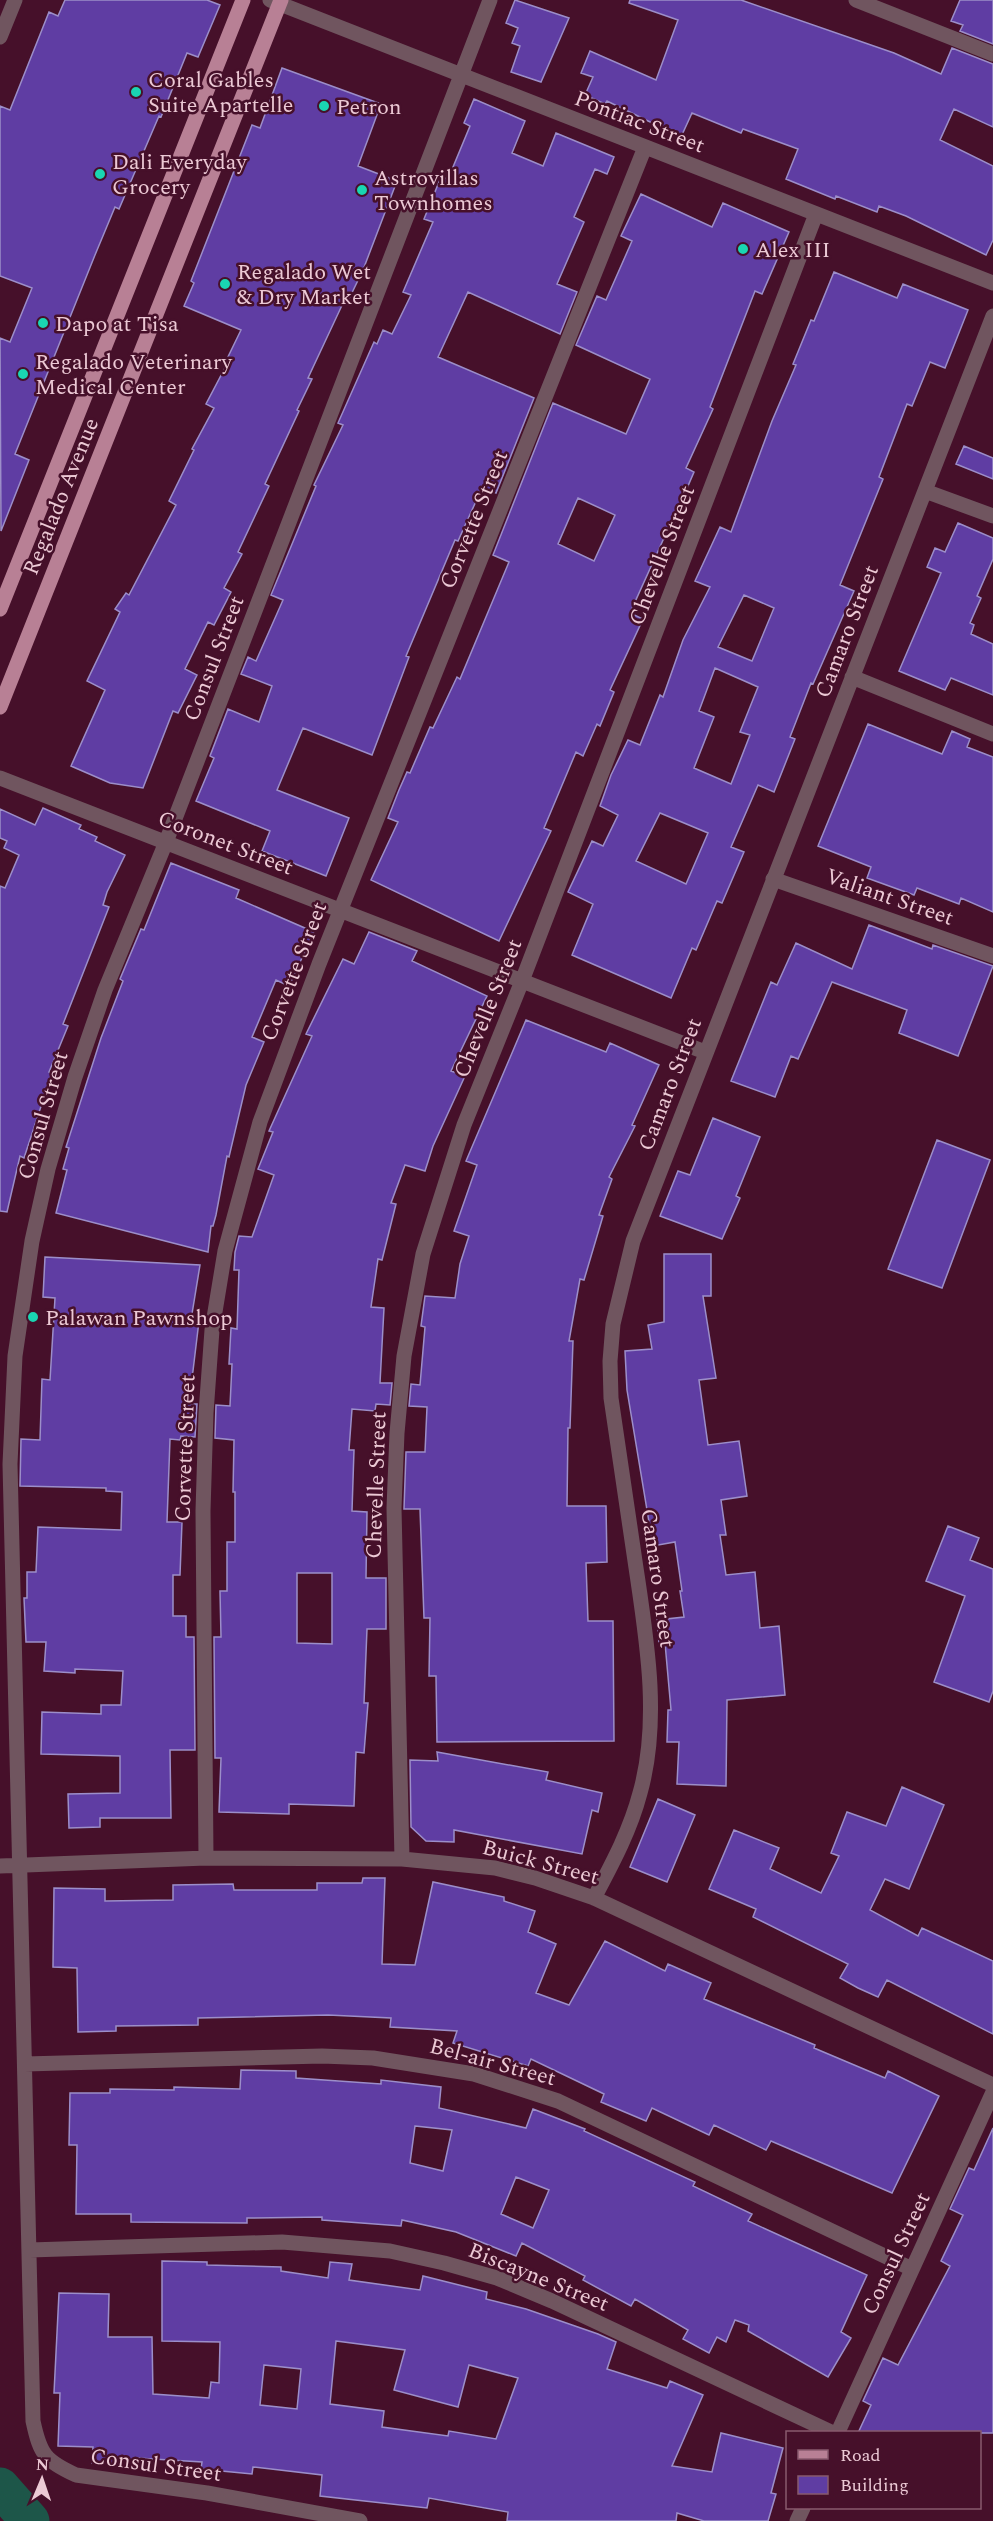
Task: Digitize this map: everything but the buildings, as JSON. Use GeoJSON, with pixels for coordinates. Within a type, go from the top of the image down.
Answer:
{"type":"FeatureCollection","features":[{"type":"Feature","properties":{"kind":"main road","name":"Regalado Avenue"},"geometry":{"type":"LineString","coordinates":[[0,609],[243,0]]}},
{"type":"Feature","properties":{"kind":"main road","name":"Regalado Avenue"},"geometry":{"type":"LineString","coordinates":[[0,707],[277,1]]}},
{"type":"Feature","properties":{"kind":"street"},"geometry":{"type":"LineString","coordinates":[[0,37],[15,0]]}},
{"type":"Feature","properties":{"kind":"street","name":"Consul Street"},"geometry":{"type":"LineString","coordinates":[[360,2521],[207,2493],[76,2475],[56,2466],[44,2456],[37,2441],[33,2421],[10,1464],[15,1356],[32,1241],[48,1169],[75,1077],[105,990],[166,842],[490,0]]}},
{"type":"Feature","properties":{"kind":"street"},"geometry":{"type":"LineString","coordinates":[[856,0],[993,54]]}},
{"type":"Feature","properties":{"kind":"street","name":"Pontiac Street"},"geometry":{"type":"LineString","coordinates":[[277,1],[993,284]]}},
{"type":"Feature","properties":{"kind":"street","name":"Corvette Street"},"geometry":{"type":"LineString","coordinates":[[206,1858],[203,1511],[206,1413],[212,1330],[225,1251],[260,1122],[340,910],[645,147]]}},
{"type":"Feature","properties":{"kind":"street","name":"Chevelle Street"},"geometry":{"type":"LineString","coordinates":[[402,1858],[394,1508],[397,1433],[404,1356],[423,1254],[464,1125],[522,981],[816,214]]}},
{"type":"Feature","properties":{"kind":"street","name":"Camaro Street"},"geometry":{"type":"LineString","coordinates":[[594,1898],[632,1821],[647,1763],[650,1730],[650,1694],[644,1623],[611,1398],[613,1324],[633,1241],[993,316]]}},
{"type":"Feature","properties":{"kind":"street"},"geometry":{"type":"LineString","coordinates":[[925,491],[993,516]]}},
{"type":"Feature","properties":{"kind":"street"},"geometry":{"type":"LineString","coordinates":[[852,677],[993,734]]}},
{"type":"Feature","properties":{"kind":"street","name":"Coronet Street"},"geometry":{"type":"LineString","coordinates":[[0,778],[705,1052]]}},
{"type":"Feature","properties":{"kind":"street","name":"Valiant Street"},"geometry":{"type":"LineString","coordinates":[[772,879],[993,956]]}},
{"type":"Feature","properties":{"kind":"street","name":"Buick Street"},"geometry":{"type":"LineString","coordinates":[[0,1866],[206,1858],[402,1858],[495,1868],[535,1878],[594,1898],[993,2085]]}},
{"type":"Feature","properties":{"kind":"street","name":"Bel-air Street"},"geometry":{"type":"LineString","coordinates":[[25,2064],[322,2056],[383,2059],[474,2074],[558,2101],[912,2269]]}},
{"type":"Feature","properties":{"kind":"street","name":"Consul Street"},"geometry":{"type":"LineString","coordinates":[[839,2431],[993,2092]]}},
{"type":"Feature","properties":{"kind":"street","name":"Biscayne Street"},"geometry":{"type":"LineString","coordinates":[[30,2250],[282,2242],[390,2251],[444,2263],[497,2278],[552,2301],[827,2431]]}},
{"type":"Feature","properties":{"kind":"waterway"},"geometry":{"type":"LineString","coordinates":[[0,2487],[30,2521]]}},
{"type":"Feature","properties":{"kind":"place","name":"Coral Gables Suite Apartelle"},"geometry":{"type":"Point","coordinates":[136,92]}},
{"type":"Feature","properties":{"kind":"place","name":"Petron"},"geometry":{"type":"Point","coordinates":[324,106]}},
{"type":"Feature","properties":{"kind":"place","name":"Dali Everyday Grocery"},"geometry":{"type":"Point","coordinates":[100,174]}},
{"type":"Feature","properties":{"kind":"place","name":"Astrovillas Townhomes"},"geometry":{"type":"Point","coordinates":[362,190]}},
{"type":"Feature","properties":{"kind":"place","name":"Alex III"},"geometry":{"type":"Point","coordinates":[743,249]}},
{"type":"Feature","properties":{"kind":"place","name":"Regalado Wet & Dry Market"},"geometry":{"type":"Point","coordinates":[225,284]}},
{"type":"Feature","properties":{"kind":"place","name":"Dapo at Tisa"},"geometry":{"type":"Point","coordinates":[43,323]}},
{"type":"Feature","properties":{"kind":"place","name":"Regalado Veterinary Medical Center"},"geometry":{"type":"Point","coordinates":[23,374]}},
{"type":"Feature","properties":{"kind":"place","name":"Palawan Pawnshop"},"geometry":{"type":"Point","coordinates":[33,1317]}}]}
